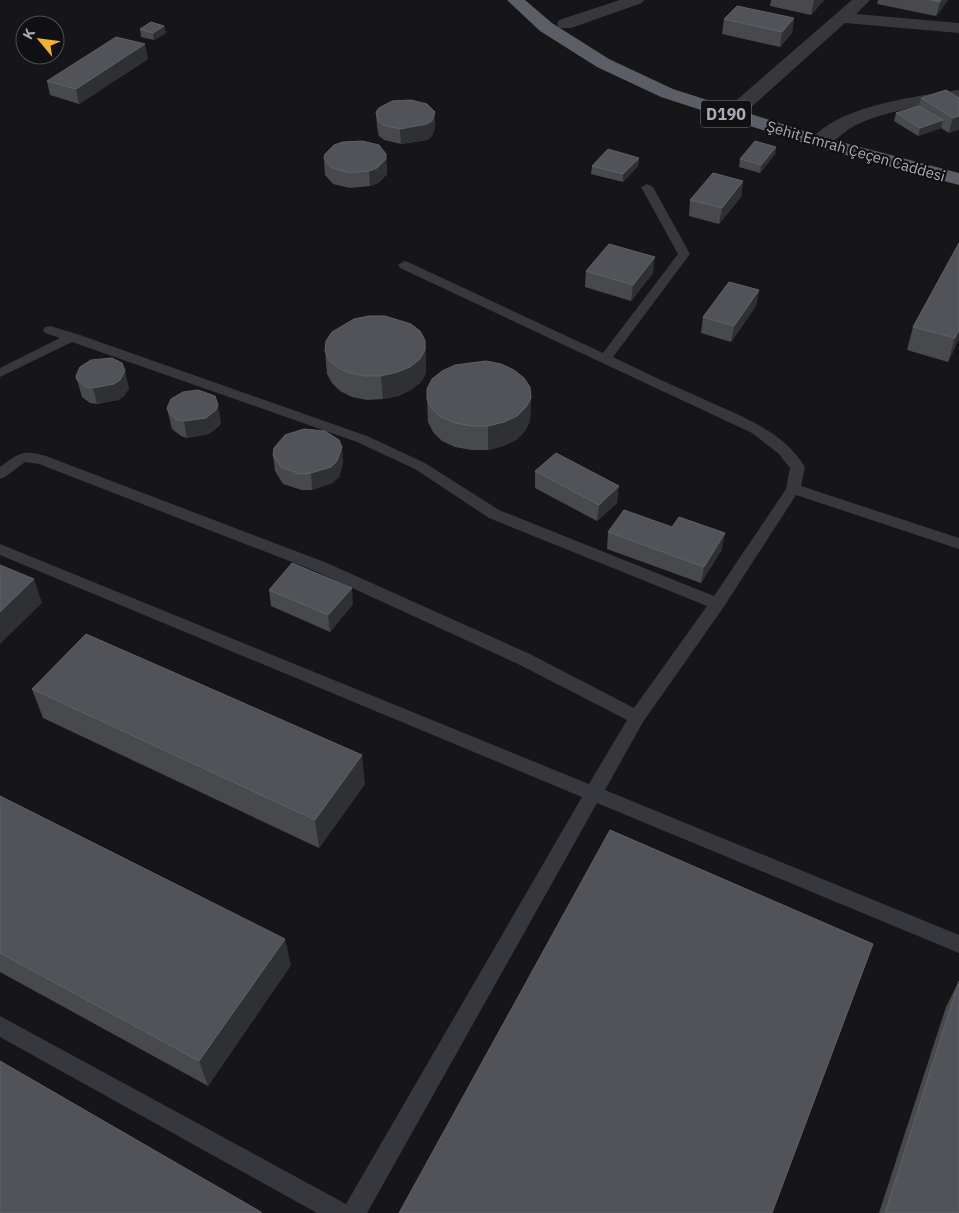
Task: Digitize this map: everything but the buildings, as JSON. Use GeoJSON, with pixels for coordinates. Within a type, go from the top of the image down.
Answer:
{"type":"FeatureCollection","features":[{"type":"Feature","properties":{"kind":"highway","name":"Şehit Emrah Çeçen Caddesi"},"geometry":{"type":"LineString","coordinates":[[515,0],[546,27],[603,63],[667,93],[736,111],[959,179]]}},
{"type":"Feature","properties":{"kind":"highway","name":"D190"},"geometry":{"type":"LineString","coordinates":[[535,0],[565,24],[620,58],[736,111]]}},
{"type":"Feature","properties":{"kind":"highway","name":"D190"},"geometry":{"type":"LineString","coordinates":[[824,138],[959,167]]}},
{"type":"Feature","properties":{"kind":"street"},"geometry":{"type":"LineString","coordinates":[[565,24],[636,0]]}},
{"type":"Feature","properties":{"kind":"street"},"geometry":{"type":"LineString","coordinates":[[736,111],[862,0]]}},
{"type":"Feature","properties":{"kind":"street"},"geometry":{"type":"LineString","coordinates":[[842,18],[959,28]]}},
{"type":"Feature","properties":{"kind":"street"},"geometry":{"type":"LineString","coordinates":[[824,138],[857,117],[888,108],[959,95]]}},
{"type":"Feature","properties":{"kind":"lane"},"geometry":{"type":"LineString","coordinates":[[605,359],[684,254],[647,187]]}},
{"type":"Feature","properties":{"kind":"lane"},"geometry":{"type":"LineString","coordinates":[[354,1213],[637,717],[717,604],[793,489],[798,467],[784,451],[757,430],[404,265]]}},
{"type":"Feature","properties":{"kind":"lane"},"geometry":{"type":"LineString","coordinates":[[50,330],[362,439],[420,466],[494,514],[717,604]]}},
{"type":"Feature","properties":{"kind":"lane"},"geometry":{"type":"LineString","coordinates":[[0,373],[72,337]]}},
{"type":"Feature","properties":{"kind":"lane"},"geometry":{"type":"LineString","coordinates":[[0,474],[22,457],[41,459],[330,571],[524,659],[637,717]]}},
{"type":"Feature","properties":{"kind":"lane"},"geometry":{"type":"LineString","coordinates":[[793,489],[959,544]]}},
{"type":"Feature","properties":{"kind":"lane"},"geometry":{"type":"LineString","coordinates":[[0,549],[959,944]]}},
{"type":"Feature","properties":{"kind":"lane"},"geometry":{"type":"LineString","coordinates":[[0,1026],[340,1213]]}}]}
